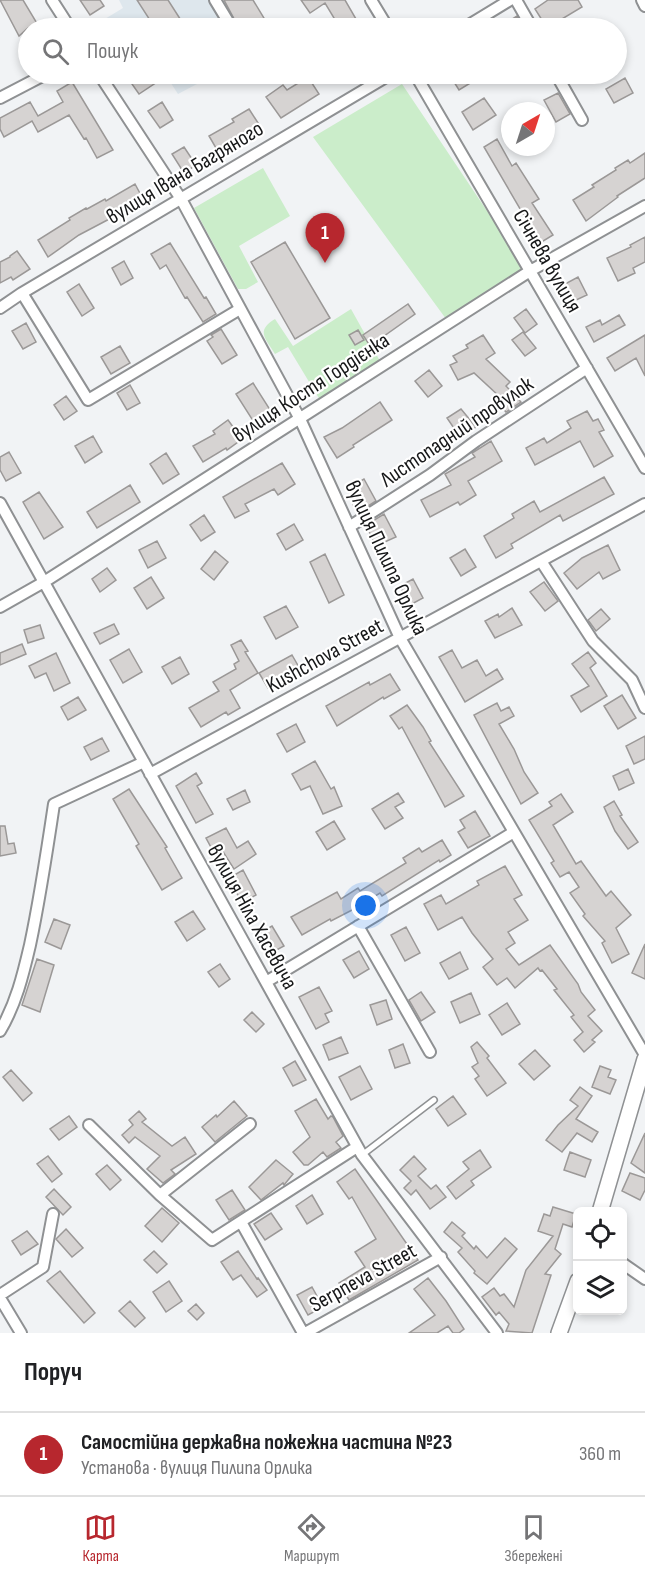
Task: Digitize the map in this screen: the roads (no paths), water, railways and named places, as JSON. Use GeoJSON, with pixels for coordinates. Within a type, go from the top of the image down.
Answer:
{"type":"FeatureCollection","features":[{"type":"Feature","properties":{"kind":"street"},"geometry":{"type":"LineString","coordinates":[[52,0],[64,18]]}},
{"type":"Feature","properties":{"kind":"street"},"geometry":{"type":"LineString","coordinates":[[215,0],[226,18]]}},
{"type":"Feature","properties":{"kind":"street"},"geometry":{"type":"LineString","coordinates":[[371,0],[382,18]]}},
{"type":"Feature","properties":{"kind":"street"},"geometry":{"type":"LineString","coordinates":[[516,0],[526,18]]}},
{"type":"Feature","properties":{"kind":"street"},"geometry":{"type":"LineString","coordinates":[[642,0],[645,6]]}},
{"type":"Feature","properties":{"kind":"street"},"geometry":{"type":"LineString","coordinates":[[479,18],[505,1]]}},
{"type":"Feature","properties":{"kind":"street"},"geometry":{"type":"LineString","coordinates":[[0,98],[27,84]]}},
{"type":"Feature","properties":{"kind":"street","name":"вулиця Пилипа Орлика"},"geometry":{"type":"LineString","coordinates":[[106,84],[181,199],[300,419],[400,638],[645,1057]]}},
{"type":"Feature","properties":{"kind":"street","name":"вулиця Івана Багряного"},"geometry":{"type":"LineString","coordinates":[[0,308],[374,84]]}},
{"type":"Feature","properties":{"kind":"street","name":"Січнева вулиця"},"geometry":{"type":"LineString","coordinates":[[421,84],[645,468]]}},
{"type":"Feature","properties":{"kind":"street"},"geometry":{"type":"LineString","coordinates":[[562,84],[582,120]]}},
{"type":"Feature","properties":{"kind":"street","name":"вулиця Костя Гордієнка"},"geometry":{"type":"LineString","coordinates":[[0,607],[44,582],[530,271],[645,206]]}},
{"type":"Feature","properties":{"kind":"street"},"geometry":{"type":"LineString","coordinates":[[22,293],[88,400],[240,309]]}},
{"type":"Feature","properties":{"kind":"street","name":"Листопадний провулок"},"geometry":{"type":"LineString","coordinates":[[349,527],[587,368]]}},
{"type":"Feature","properties":{"kind":"street","name":"вулиця Ніла Хасевича"},"geometry":{"type":"LineString","coordinates":[[0,503],[360,1151],[497,1333]]}},
{"type":"Feature","properties":{"kind":"street","name":"Kushchova Street"},"geometry":{"type":"LineString","coordinates":[[150,774],[645,504]]}},
{"type":"Feature","properties":{"kind":"street"},"geometry":{"type":"LineString","coordinates":[[541,561],[593,641],[632,680],[645,708]]}},
{"type":"Feature","properties":{"kind":"street"},"geometry":{"type":"LineString","coordinates":[[0,1031],[8,1018],[22,980],[37,912],[54,804],[144,762]]}},
{"type":"Feature","properties":{"kind":"street"},"geometry":{"type":"LineString","coordinates":[[266,982],[514,832]]}},
{"type":"Feature","properties":{"kind":"street"},"geometry":{"type":"LineString","coordinates":[[358,926],[430,1052]]}},
{"type":"Feature","properties":{"kind":"street"},"geometry":{"type":"LineString","coordinates":[[601,1207],[645,1057]]}},
{"type":"Feature","properties":{"kind":"street"},"geometry":{"type":"LineString","coordinates":[[160,1195],[250,1124]]}},
{"type":"Feature","properties":{"kind":"street"},"geometry":{"type":"LineString","coordinates":[[89,1125],[160,1195],[212,1240],[360,1151]]}},
{"type":"Feature","properties":{"kind":"street"},"geometry":{"type":"LineString","coordinates":[[21,1333],[0,1296],[43,1267],[53,1214]]}},
{"type":"Feature","properties":{"kind":"street","name":"Serpneva Street"},"geometry":{"type":"LineString","coordinates":[[241,1222],[304,1333],[441,1257]]}},
{"type":"Feature","properties":{"kind":"street"},"geometry":{"type":"LineString","coordinates":[[627,1266],[645,1279]]}},
{"type":"Feature","properties":{"kind":"street"},"geometry":{"type":"LineString","coordinates":[[559,1333],[573,1295]]}},
{"type":"Feature","properties":{"kind":"lane"},"geometry":{"type":"LineString","coordinates":[[360,1151],[434,1100]]}},
{"type":"Feature","properties":{"kind":"place","name":"Самостійна державна пожежна частина №23"},"geometry":{"type":"Point","coordinates":[325,263]}}]}
